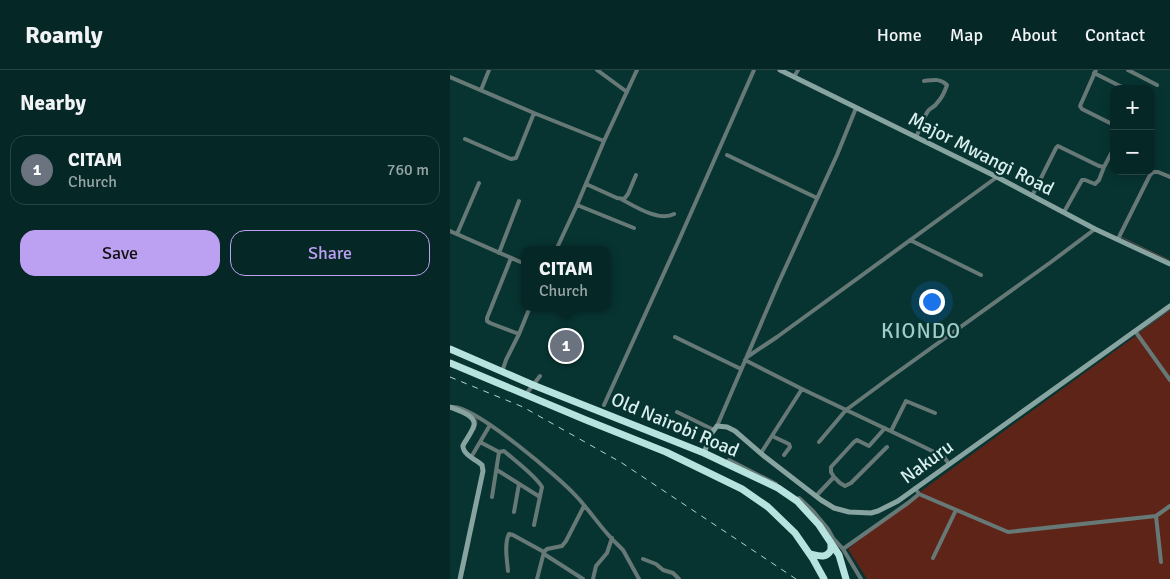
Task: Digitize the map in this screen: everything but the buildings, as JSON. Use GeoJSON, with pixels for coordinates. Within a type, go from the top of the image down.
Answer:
{"type":"FeatureCollection","features":[{"type":"Feature","properties":{"kind":"highway","name":"Old Nairobi Road"},"geometry":{"type":"LineString","coordinates":[[450,349],[533,385],[704,453],[778,488],[797,501],[815,520],[839,555],[846,579]]}},
{"type":"Feature","properties":{"kind":"highway","name":"Old Nairobi Road"},"geometry":{"type":"LineString","coordinates":[[450,363],[666,452],[742,489],[760,501],[795,533],[824,579]]}},
{"type":"Feature","properties":{"kind":"highway"},"geometry":{"type":"LineString","coordinates":[[586,420],[592,408]]}},
{"type":"Feature","properties":{"kind":"highway"},"geometry":{"type":"LineString","coordinates":[[810,554],[827,555],[831,550],[831,543]]}},
{"type":"Feature","properties":{"kind":"street"},"geometry":{"type":"LineString","coordinates":[[481,90],[488,70]]}},
{"type":"Feature","properties":{"kind":"street"},"geometry":{"type":"LineString","coordinates":[[598,70],[627,92]]}},
{"type":"Feature","properties":{"kind":"street"},"geometry":{"type":"LineString","coordinates":[[558,246],[637,70]]}},
{"type":"Feature","properties":{"kind":"street"},"geometry":{"type":"LineString","coordinates":[[604,405],[754,70]]}},
{"type":"Feature","properties":{"kind":"street","name":"Major Mwangi Road"},"geometry":{"type":"LineString","coordinates":[[780,70],[1170,264]]}},
{"type":"Feature","properties":{"kind":"street"},"geometry":{"type":"LineString","coordinates":[[794,77],[798,70]]}},
{"type":"Feature","properties":{"kind":"street"},"geometry":{"type":"LineString","coordinates":[[1128,70],[1157,85]]}},
{"type":"Feature","properties":{"kind":"street"},"geometry":{"type":"LineString","coordinates":[[1110,123],[1080,108],[1080,104],[1095,72],[1119,85]]}},
{"type":"Feature","properties":{"kind":"street"},"geometry":{"type":"LineString","coordinates":[[450,77],[604,141]]}},
{"type":"Feature","properties":{"kind":"street"},"geometry":{"type":"LineString","coordinates":[[916,137],[925,116],[936,105],[947,86],[939,80],[924,81]]}},
{"type":"Feature","properties":{"kind":"street"},"geometry":{"type":"LineString","coordinates":[[704,453],[856,108]]}},
{"type":"Feature","properties":{"kind":"street"},"geometry":{"type":"LineString","coordinates":[[465,139],[511,160],[516,158],[534,113]]}},
{"type":"Feature","properties":{"kind":"street"},"geometry":{"type":"LineString","coordinates":[[1032,196],[1058,146],[1104,167]]}},
{"type":"Feature","properties":{"kind":"street"},"geometry":{"type":"LineString","coordinates":[[728,155],[817,198]]}},
{"type":"Feature","properties":{"kind":"street"},"geometry":{"type":"LineString","coordinates":[[1064,212],[1082,180],[1095,184],[1099,180],[1110,156]]}},
{"type":"Feature","properties":{"kind":"street"},"geometry":{"type":"LineString","coordinates":[[1118,239],[1152,172],[1158,172],[1170,178]]}},
{"type":"Feature","properties":{"kind":"street"},"geometry":{"type":"LineString","coordinates":[[621,199],[624,199],[628,194],[636,175]]}},
{"type":"Feature","properties":{"kind":"street"},"geometry":{"type":"LineString","coordinates":[[746,358],[996,177]]}},
{"type":"Feature","properties":{"kind":"street"},"geometry":{"type":"LineString","coordinates":[[457,234],[479,183]]}},
{"type":"Feature","properties":{"kind":"street"},"geometry":{"type":"LineString","coordinates":[[586,184],[656,215],[671,216],[674,214]]}},
{"type":"Feature","properties":{"kind":"street"},"geometry":{"type":"LineString","coordinates":[[499,252],[519,201]]}},
{"type":"Feature","properties":{"kind":"street"},"geometry":{"type":"LineString","coordinates":[[577,206],[634,228]]}},
{"type":"Feature","properties":{"kind":"street"},"geometry":{"type":"LineString","coordinates":[[818,442],[846,410],[1095,228]]}},
{"type":"Feature","properties":{"kind":"street"},"geometry":{"type":"LineString","coordinates":[[450,231],[521,262]]}},
{"type":"Feature","properties":{"kind":"street"},"geometry":{"type":"LineString","coordinates":[[910,240],[981,274]]}},
{"type":"Feature","properties":{"kind":"street"},"geometry":{"type":"LineString","coordinates":[[511,258],[487,321],[519,334]]}},
{"type":"Feature","properties":{"kind":"street","name":"Nakuru"},"geometry":{"type":"LineString","coordinates":[[716,428],[727,427],[735,431],[816,496],[834,508],[841,511],[878,511],[898,501],[1170,306]]}},
{"type":"Feature","properties":{"kind":"street"},"geometry":{"type":"LineString","coordinates":[[502,372],[528,311]]}},
{"type":"Feature","properties":{"kind":"street"},"geometry":{"type":"LineString","coordinates":[[1135,331],[1170,380]]}},
{"type":"Feature","properties":{"kind":"street"},"geometry":{"type":"LineString","coordinates":[[675,337],[741,369]]}},
{"type":"Feature","properties":{"kind":"street"},"geometry":{"type":"LineString","coordinates":[[746,358],[802,389],[944,457],[949,464]]}},
{"type":"Feature","properties":{"kind":"street"},"geometry":{"type":"LineString","coordinates":[[526,395],[540,376]]}},
{"type":"Feature","properties":{"kind":"street"},"geometry":{"type":"LineString","coordinates":[[761,453],[802,389]]}},
{"type":"Feature","properties":{"kind":"street"},"geometry":{"type":"LineString","coordinates":[[891,431],[906,401],[935,414]]}},
{"type":"Feature","properties":{"kind":"street"},"geometry":{"type":"LineString","coordinates":[[450,407],[459,407],[490,425],[539,462],[576,496],[623,550],[639,579]]}},
{"type":"Feature","properties":{"kind":"street"},"geometry":{"type":"LineString","coordinates":[[450,407],[470,416],[474,421],[474,425],[463,445],[466,454],[478,461],[482,465],[483,471],[460,579]]}},
{"type":"Feature","properties":{"kind":"street"},"geometry":{"type":"LineString","coordinates":[[677,412],[716,428]]}},
{"type":"Feature","properties":{"kind":"street"},"geometry":{"type":"LineString","coordinates":[[473,454],[490,425]]}},
{"type":"Feature","properties":{"kind":"street"},"geometry":{"type":"LineString","coordinates":[[885,428],[869,446],[857,440],[854,442],[831,468],[831,472],[840,484],[845,486],[851,483],[887,447]]}},
{"type":"Feature","properties":{"kind":"street"},"geometry":{"type":"LineString","coordinates":[[772,436],[789,444],[790,447],[784,455]]}},
{"type":"Feature","properties":{"kind":"street"},"geometry":{"type":"LineString","coordinates":[[480,442],[499,452],[504,452],[540,483],[542,487],[534,525]]}},
{"type":"Feature","properties":{"kind":"street"},"geometry":{"type":"LineString","coordinates":[[492,497],[499,452]]}},
{"type":"Feature","properties":{"kind":"street"},"geometry":{"type":"LineString","coordinates":[[729,460],[780,486],[806,504],[822,521],[843,549],[861,579]]}},
{"type":"Feature","properties":{"kind":"street"},"geometry":{"type":"LineString","coordinates":[[497,470],[540,497]]}},
{"type":"Feature","properties":{"kind":"street"},"geometry":{"type":"LineString","coordinates":[[816,496],[834,477]]}},
{"type":"Feature","properties":{"kind":"street"},"geometry":{"type":"LineString","coordinates":[[514,512],[519,484]]}},
{"type":"Feature","properties":{"kind":"street"},"geometry":{"type":"LineString","coordinates":[[915,488],[919,494],[1008,532],[1156,516],[1170,506]]}},
{"type":"Feature","properties":{"kind":"street"},"geometry":{"type":"LineString","coordinates":[[843,549],[919,494]]}},
{"type":"Feature","properties":{"kind":"street"},"geometry":{"type":"LineString","coordinates":[[537,579],[544,553],[547,549],[562,546],[584,506]]}},
{"type":"Feature","properties":{"kind":"street"},"geometry":{"type":"LineString","coordinates":[[933,558],[956,510]]}},
{"type":"Feature","properties":{"kind":"street"},"geometry":{"type":"LineString","coordinates":[[1156,516],[1161,562]]}},
{"type":"Feature","properties":{"kind":"street"},"geometry":{"type":"LineString","coordinates":[[508,571],[506,538],[509,534],[544,553],[582,579]]}},
{"type":"Feature","properties":{"kind":"street"},"geometry":{"type":"LineString","coordinates":[[593,579],[596,566],[607,553],[612,538]]}},
{"type":"Feature","properties":{"kind":"street"},"geometry":{"type":"LineString","coordinates":[[643,559],[656,564],[663,570],[673,573],[679,579]]}},
{"type":"Feature","properties":{"kind":"shaded area"},"geometry":{"type":"Polygon","coordinates":[[[1170,311],[1170,579],[867,579],[848,549],[917,494],[1170,311]]]}},
{"type":"Feature","properties":{"kind":"waterway"},"geometry":{"type":"LineString","coordinates":[[1121,237],[1169,260]]}},
{"type":"Feature","properties":{"kind":"waterway"},"geometry":{"type":"LineString","coordinates":[[1138,333],[1170,310]]}},
{"type":"Feature","properties":{"kind":"waterway"},"geometry":{"type":"LineString","coordinates":[[475,418],[477,423],[475,430]]}},
{"type":"Feature","properties":{"kind":"waterway"},"geometry":{"type":"LineString","coordinates":[[464,570],[470,542]]}},
{"type":"Feature","properties":{"kind":"railway"},"geometry":{"type":"LineString","coordinates":[[450,377],[523,407],[622,463],[796,579]]}},
{"type":"Feature","properties":{"kind":"place","name":"CITAM"},"geometry":{"type":"Point","coordinates":[566,346]}},
{"type":"Feature","properties":{"kind":"district","name":"KIONDO"},"geometry":{"type":"Point","coordinates":[921,331]}}]}
